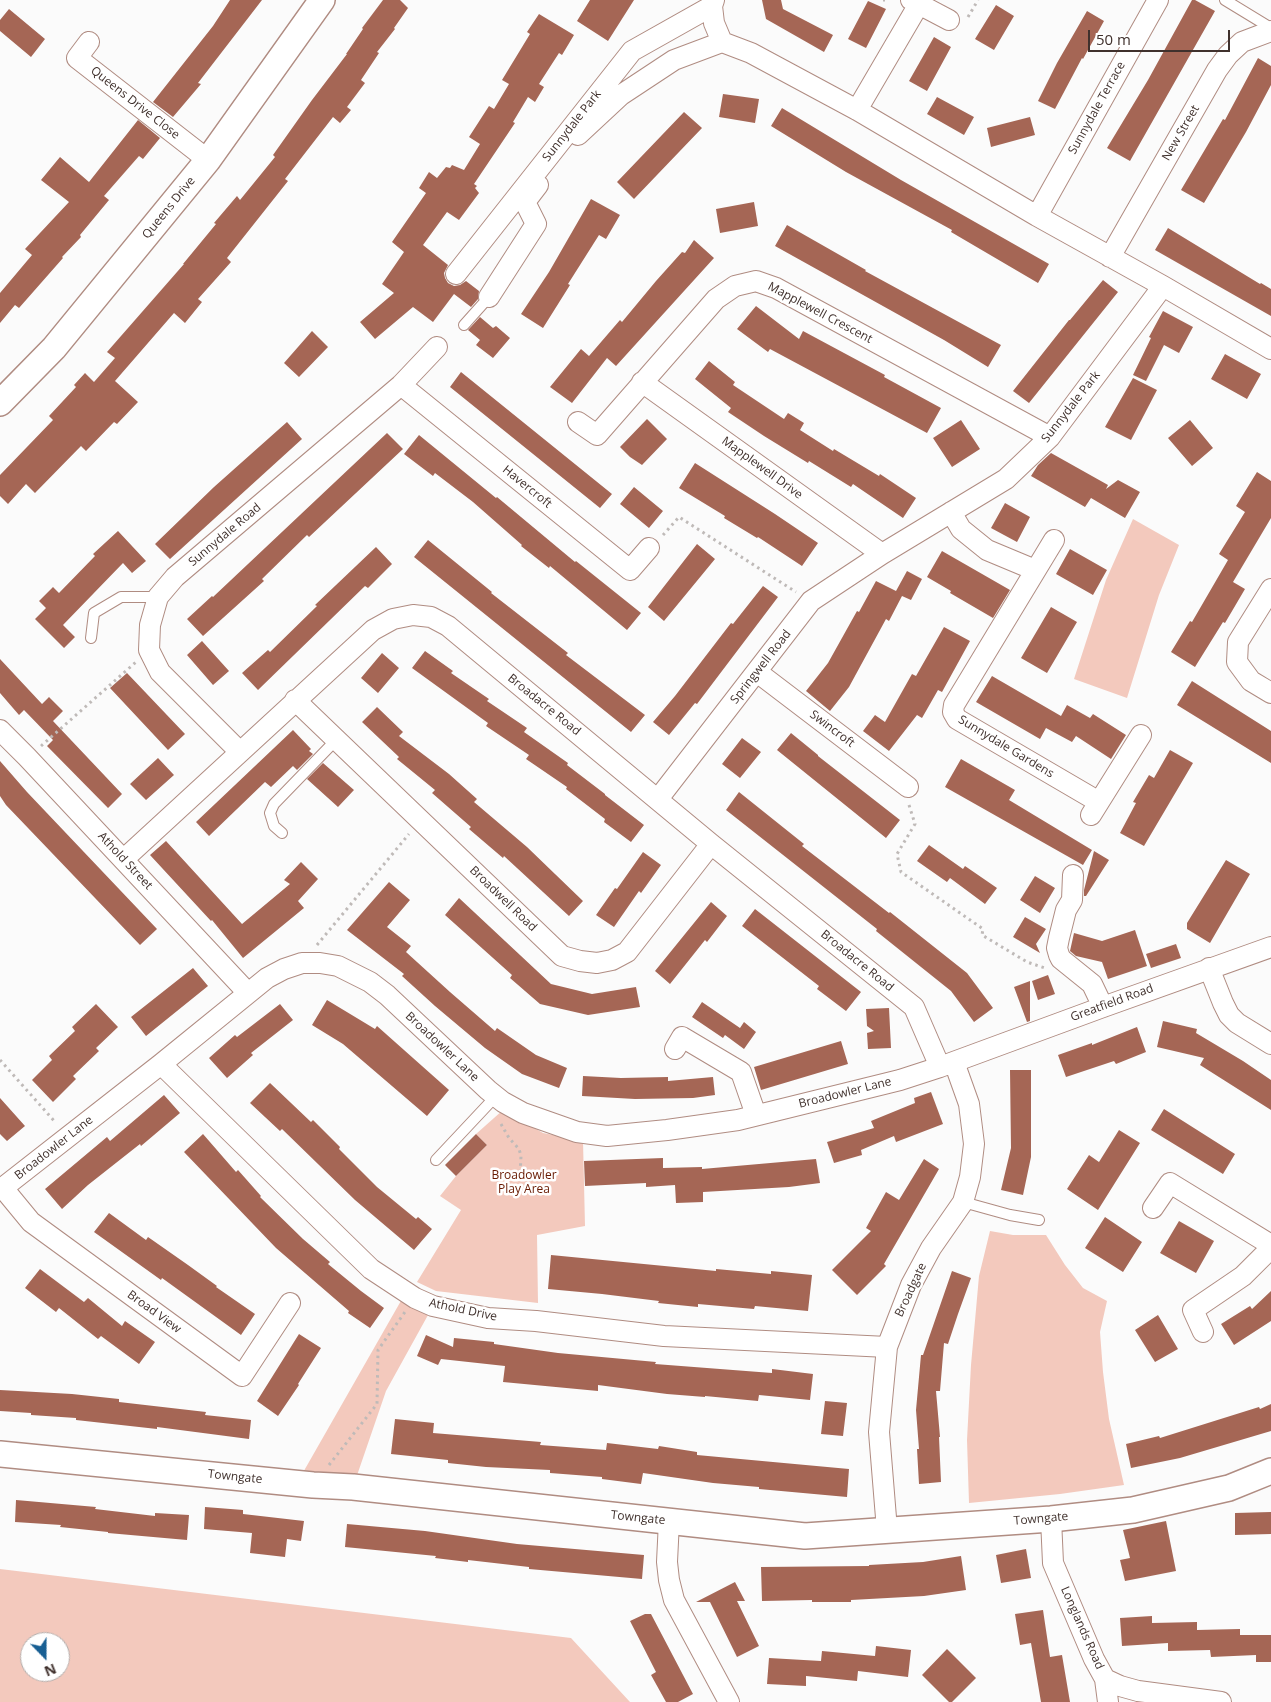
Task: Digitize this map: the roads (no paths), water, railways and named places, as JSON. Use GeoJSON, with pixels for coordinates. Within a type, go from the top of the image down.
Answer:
{"type":"FeatureCollection","features":[{"type":"Feature","properties":{"kind":"street","name":"Queens Drive"},"geometry":{"type":"LineString","coordinates":[[0,403],[54,348],[208,160],[322,0]]}},
{"type":"Feature","properties":{"kind":"street","name":"Sunnydale Terrace"},"geometry":{"type":"LineString","coordinates":[[1037,216],[1158,0]]}},
{"type":"Feature","properties":{"kind":"street"},"geometry":{"type":"LineString","coordinates":[[858,110],[915,2],[949,20]]}},
{"type":"Feature","properties":{"kind":"street","name":"Sunnydale Park"},"geometry":{"type":"LineString","coordinates":[[456,274],[632,50],[713,3],[714,23],[722,42],[674,60],[666,65],[621,95],[574,139],[525,202],[536,224],[489,297]]}},
{"type":"Feature","properties":{"kind":"street","name":"New Street"},"geometry":{"type":"LineString","coordinates":[[1110,256],[1222,62],[1242,42],[1271,29]]}},
{"type":"Feature","properties":{"kind":"street","name":"Queens Drive Close"},"geometry":{"type":"LineString","coordinates":[[89,42],[77,58],[208,160]]}},
{"type":"Feature","properties":{"kind":"street"},"geometry":{"type":"LineString","coordinates":[[722,42],[751,52],[858,110],[1037,216],[1271,349]]}},
{"type":"Feature","properties":{"kind":"street","name":"Mapplewell Crescent"},"geometry":{"type":"LineString","coordinates":[[578,422],[597,435],[716,299],[735,286],[756,281],[776,288],[1050,437]]}},
{"type":"Feature","properties":{"kind":"street","name":"Sunnydale Park"},"geometry":{"type":"LineString","coordinates":[[882,554],[1006,479],[1050,437],[1163,286]]}},
{"type":"Feature","properties":{"kind":"street","name":"Sunnydale Road"},"geometry":{"type":"LineString","coordinates":[[240,752],[160,672],[149,650],[150,625],[158,597],[175,577],[401,384],[437,347]]}},
{"type":"Feature","properties":{"kind":"street","name":"Mapplewell Drive"},"geometry":{"type":"LineString","coordinates":[[642,382],[882,554]]}},
{"type":"Feature","properties":{"kind":"street","name":"Havercroft"},"geometry":{"type":"LineString","coordinates":[[401,384],[630,570],[649,548]]}},
{"type":"Feature","properties":{"kind":"street"},"geometry":{"type":"LineString","coordinates":[[951,512],[961,529],[987,550],[1035,570]]}},
{"type":"Feature","properties":{"kind":"street","name":"Sunnydale Gardens"},"geometry":{"type":"LineString","coordinates":[[1054,540],[954,705],[953,712],[957,720],[1095,809],[1141,736]]}},
{"type":"Feature","properties":{"kind":"street","name":"Springwell Road"},"geometry":{"type":"LineString","coordinates":[[658,799],[811,602],[882,554]]}},
{"type":"Feature","properties":{"kind":"street"},"geometry":{"type":"LineString","coordinates":[[1271,589],[1238,642],[1237,662],[1251,681],[1271,693]]}},
{"type":"Feature","properties":{"kind":"street","name":"Broadacre Road"},"geometry":{"type":"LineString","coordinates":[[124,860],[373,630],[394,618],[413,615],[431,617],[448,626],[711,844],[914,1007],[924,1028],[947,1065]]}},
{"type":"Feature","properties":{"kind":"street","name":"Swincroft"},"geometry":{"type":"LineString","coordinates":[[757,672],[908,787]]}},
{"type":"Feature","properties":{"kind":"street","name":"Broadwell Road"},"geometry":{"type":"LineString","coordinates":[[296,700],[562,956],[597,963],[612,960],[626,952],[711,844]]}},
{"type":"Feature","properties":{"kind":"street","name":"Athold Street"},"geometry":{"type":"LineString","coordinates":[[0,730],[248,993]]}},
{"type":"Feature","properties":{"kind":"street"},"geometry":{"type":"LineString","coordinates":[[1074,875],[1072,900],[1066,910],[1057,948],[1061,960],[1092,984],[1102,1006]]}},
{"type":"Feature","properties":{"kind":"street","name":"Greatfield Road"},"geometry":{"type":"LineString","coordinates":[[947,1065],[1102,1006],[1271,947]]}},
{"type":"Feature","properties":{"kind":"street","name":"Broadowler Lane"},"geometry":{"type":"LineString","coordinates":[[1,1189],[68,1138],[267,978],[284,969],[302,963],[338,966],[370,982],[387,995],[492,1101],[545,1122],[577,1132],[607,1136],[738,1120],[900,1080],[947,1065]]}},
{"type":"Feature","properties":{"kind":"street"},"geometry":{"type":"LineString","coordinates":[[1209,968],[1222,1003],[1229,1015],[1237,1023],[1271,1044]]}},
{"type":"Feature","properties":{"kind":"street"},"geometry":{"type":"LineString","coordinates":[[675,1049],[682,1037],[741,1072],[756,1115]]}},
{"type":"Feature","properties":{"kind":"street","name":"Athold Drive"},"geometry":{"type":"LineString","coordinates":[[161,1064],[370,1269],[415,1298],[433,1306],[488,1318],[536,1321],[664,1336],[887,1347]]}},
{"type":"Feature","properties":{"kind":"street","name":"Broadgate"},"geometry":{"type":"LineString","coordinates":[[887,1530],[879,1432],[887,1347],[911,1285],[931,1248],[963,1202],[970,1177],[974,1144],[969,1104],[947,1065]]}},
{"type":"Feature","properties":{"kind":"street"},"geometry":{"type":"LineString","coordinates":[[1153,1208],[1170,1183],[1271,1247],[1243,1276],[1192,1310],[1203,1332]]}},
{"type":"Feature","properties":{"kind":"street","name":"Broad View"},"geometry":{"type":"LineString","coordinates":[[1,1189],[31,1222],[242,1376],[290,1303]]}},
{"type":"Feature","properties":{"kind":"street","name":"Towngate"},"geometry":{"type":"LineString","coordinates":[[0,1454],[312,1485],[353,1487],[806,1536],[1051,1519],[1133,1510],[1229,1488],[1271,1471]]}},
{"type":"Feature","properties":{"kind":"street","name":"Longlands Road"},"geometry":{"type":"LineString","coordinates":[[1051,1519],[1053,1563],[1094,1660],[1105,1679],[1138,1691],[1222,1702]]}},
{"type":"Feature","properties":{"kind":"street"},"geometry":{"type":"LineString","coordinates":[[669,1521],[668,1580],[674,1600],[729,1702]]}},
{"type":"Feature","properties":{"kind":"street"},"geometry":{"type":"LineString","coordinates":[[1105,1679],[1108,1702]]}},
{"type":"Feature","properties":{"kind":"lane"},"geometry":{"type":"LineString","coordinates":[[1225,0],[1271,29]]}},
{"type":"Feature","properties":{"kind":"lane"},"geometry":{"type":"LineString","coordinates":[[464,325],[489,297]]}},
{"type":"Feature","properties":{"kind":"lane"},"geometry":{"type":"LineString","coordinates":[[91,638],[94,613],[121,596],[158,597]]}},
{"type":"Feature","properties":{"kind":"lane"},"geometry":{"type":"LineString","coordinates":[[282,833],[274,826],[270,813],[274,804],[336,740]]}},
{"type":"Feature","properties":{"kind":"lane"},"geometry":{"type":"LineString","coordinates":[[436,1160],[492,1101]]}},
{"type":"Feature","properties":{"kind":"lane"},"geometry":{"type":"LineString","coordinates":[[963,1202],[1010,1215],[1039,1220]]}},
{"type":"Feature","properties":{"kind":"park label","name":"Broadowler Play Area"},"geometry":{"type":"Point","coordinates":[524,1183]}}]}
